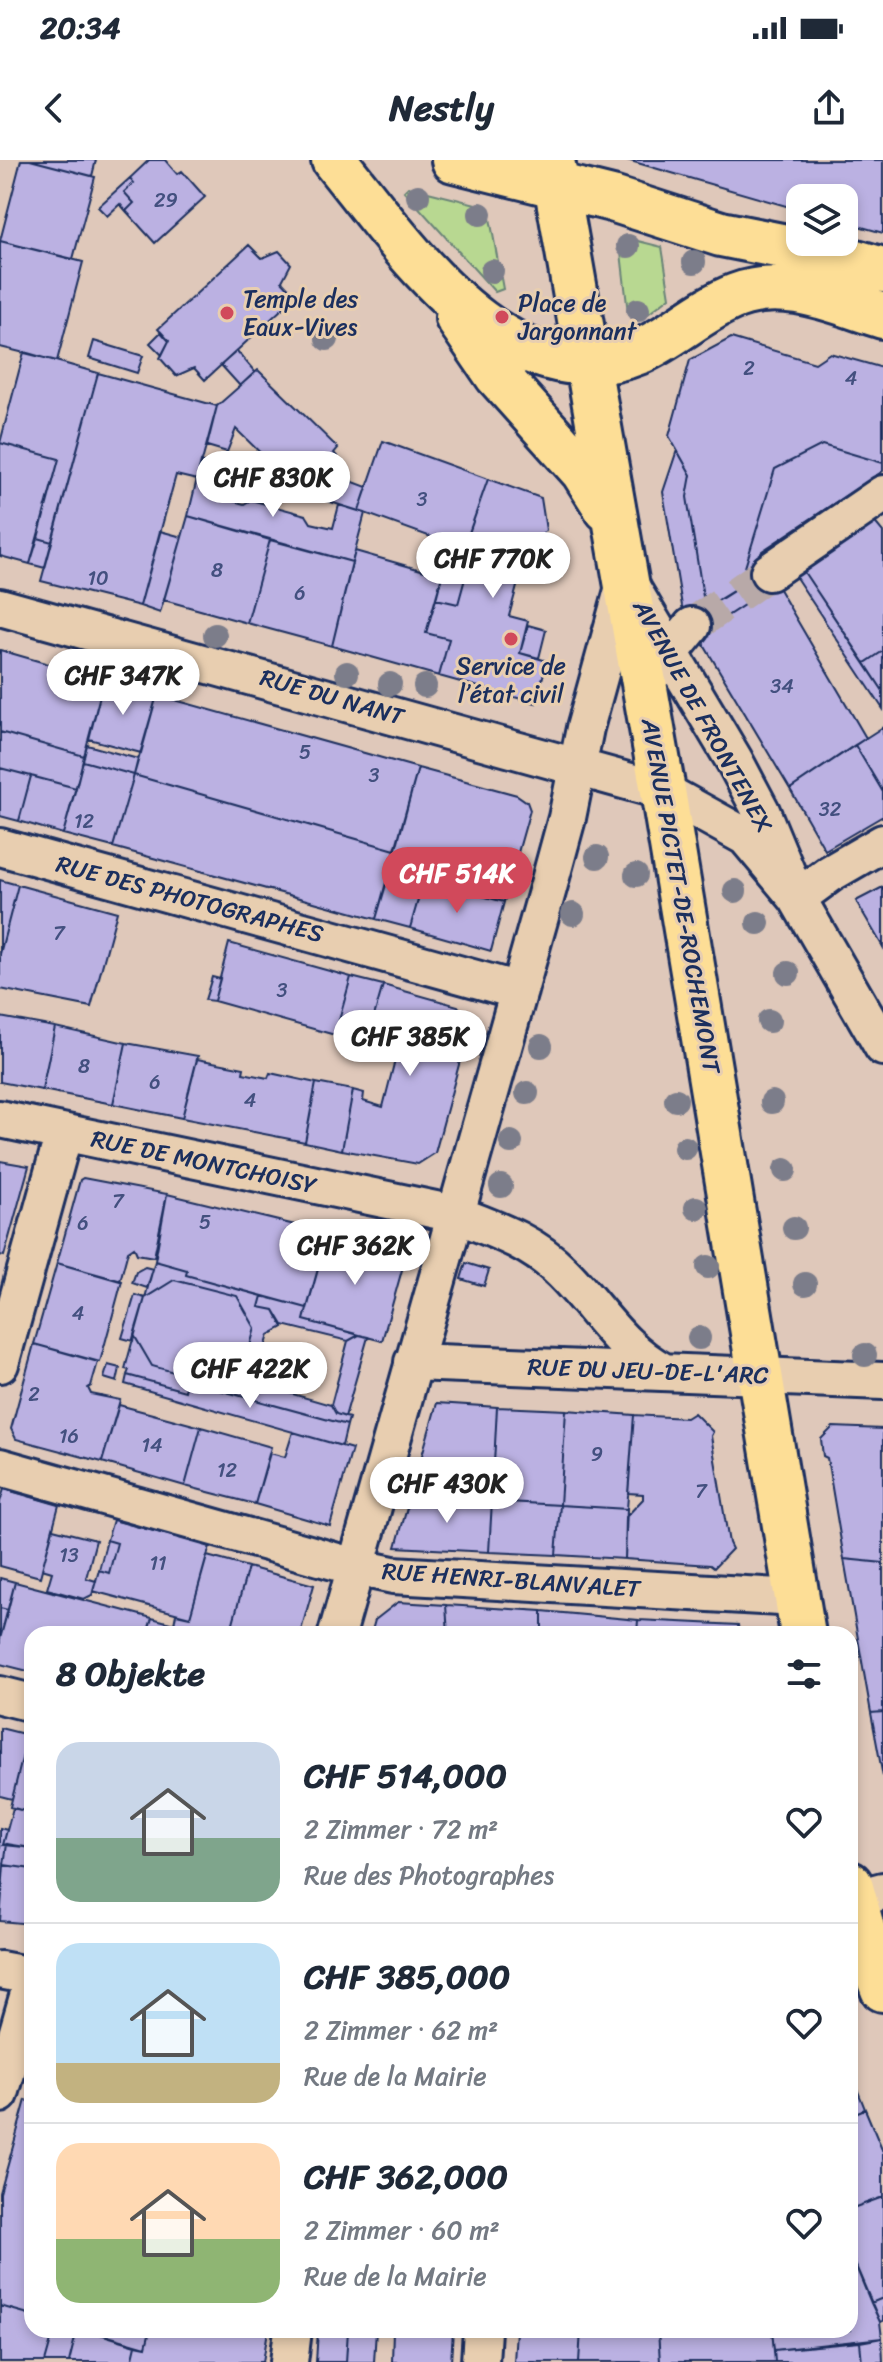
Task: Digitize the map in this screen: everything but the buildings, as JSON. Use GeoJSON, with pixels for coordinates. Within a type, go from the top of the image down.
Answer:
{"type":"FeatureCollection","features":[{"type":"Feature","properties":{"kind":"main road"},"geometry":{"type":"LineString","coordinates":[[334,160],[433,281],[497,375],[583,471],[603,500],[617,529]]}},
{"type":"Feature","properties":{"kind":"main road"},"geometry":{"type":"LineString","coordinates":[[454,160],[554,172],[721,234],[842,258],[883,270]]}},
{"type":"Feature","properties":{"kind":"main road","name":"AVENUE PICTET-DE-ROCHEMONT"},"geometry":{"type":"LineString","coordinates":[[554,172],[626,579],[669,654],[663,791],[800,1616]]}},
{"type":"Feature","properties":{"kind":"main road"},"geometry":{"type":"LineString","coordinates":[[721,234],[804,291],[883,316]]}},
{"type":"Feature","properties":{"kind":"main road"},"geometry":{"type":"LineString","coordinates":[[686,325],[721,291],[728,277],[731,264],[729,250],[721,234]]}},
{"type":"Feature","properties":{"kind":"main road"},"geometry":{"type":"LineString","coordinates":[[433,281],[504,339],[557,359],[587,361],[615,359],[640,351],[734,297],[753,291],[804,291]]}},
{"type":"Feature","properties":{"kind":"main road"},"geometry":{"type":"LineString","coordinates":[[864,1895],[883,1989]]}},
{"type":"Feature","properties":{"kind":"street"},"geometry":{"type":"LineString","coordinates":[[769,572],[883,494]]}},
{"type":"Feature","properties":{"kind":"street"},"geometry":{"type":"LineString","coordinates":[[339,1626],[567,818],[585,728],[626,579]]}},
{"type":"Feature","properties":{"kind":"street","name":"RUE DU NANT"},"geometry":{"type":"LineString","coordinates":[[0,607],[663,791]]}},
{"type":"Feature","properties":{"kind":"street","name":"AVENUE DE FRONTENEX"},"geometry":{"type":"LineString","coordinates":[[669,654],[761,811],[797,898],[883,1047]]}},
{"type":"Feature","properties":{"kind":"street","name":"AVENUE DE FRONTENEX"},"geometry":{"type":"LineString","coordinates":[[663,791],[746,837],[797,898]]}},
{"type":"Feature","properties":{"kind":"street"},"geometry":{"type":"LineString","coordinates":[[797,898],[831,873],[883,843]]}},
{"type":"Feature","properties":{"kind":"street","name":"RUE DES PHOTOGRAPHES"},"geometry":{"type":"LineString","coordinates":[[0,847],[519,991]]}},
{"type":"Feature","properties":{"kind":"street","name":"RUE DE MONTCHOISY"},"geometry":{"type":"LineString","coordinates":[[0,1119],[455,1214],[513,1236],[563,1272],[627,1348],[664,1372]]}},
{"type":"Feature","properties":{"kind":"street"},"geometry":{"type":"LineString","coordinates":[[0,1364],[64,1133]]}},
{"type":"Feature","properties":{"kind":"street","name":"RUE DU JEU-DE-L'ARC"},"geometry":{"type":"LineString","coordinates":[[413,1362],[883,1381]]}},
{"type":"Feature","properties":{"kind":"street","name":"RUE HENRI-BLANVALET"},"geometry":{"type":"LineString","coordinates":[[0,1467],[393,1575],[800,1616]]}},
{"type":"Feature","properties":{"kind":"street"},"geometry":{"type":"LineString","coordinates":[[0,1695],[24,1701]]}},
{"type":"Feature","properties":{"kind":"street"},"geometry":{"type":"LineString","coordinates":[[0,1970],[24,1974]]}},
{"type":"Feature","properties":{"kind":"street"},"geometry":{"type":"LineString","coordinates":[[0,2094],[24,2011]]}},
{"type":"Feature","properties":{"kind":"street"},"geometry":{"type":"LineString","coordinates":[[289,2362],[292,2338]]}},
{"type":"Feature","properties":{"kind":"street"},"geometry":{"type":"LineString","coordinates":[[480,2362],[482,2338]]}},
{"type":"Feature","properties":{"kind":"green space"},"geometry":{"type":"Polygon","coordinates":[[[408,187],[488,207],[503,289],[495,292],[404,191],[408,187]]]}},
{"type":"Feature","properties":{"kind":"green space"},"geometry":{"type":"Polygon","coordinates":[[[626,238],[662,247],[670,297],[643,318],[628,313],[620,244],[626,238]]]}},
{"type":"Feature","properties":{"kind":"tunnel"},"geometry":{"type":"LineString","coordinates":[[692,626],[769,572]]}},
{"type":"Feature","properties":{"kind":"place","name":"Temple des Eaux-Vives"},"geometry":{"type":"Point","coordinates":[227,313]}},
{"type":"Feature","properties":{"kind":"place","name":"Place de Jargonnant"},"geometry":{"type":"Point","coordinates":[502,317]}},
{"type":"Feature","properties":{"kind":"place","name":"Service de l’état civil"},"geometry":{"type":"Point","coordinates":[511,639]}}]}
